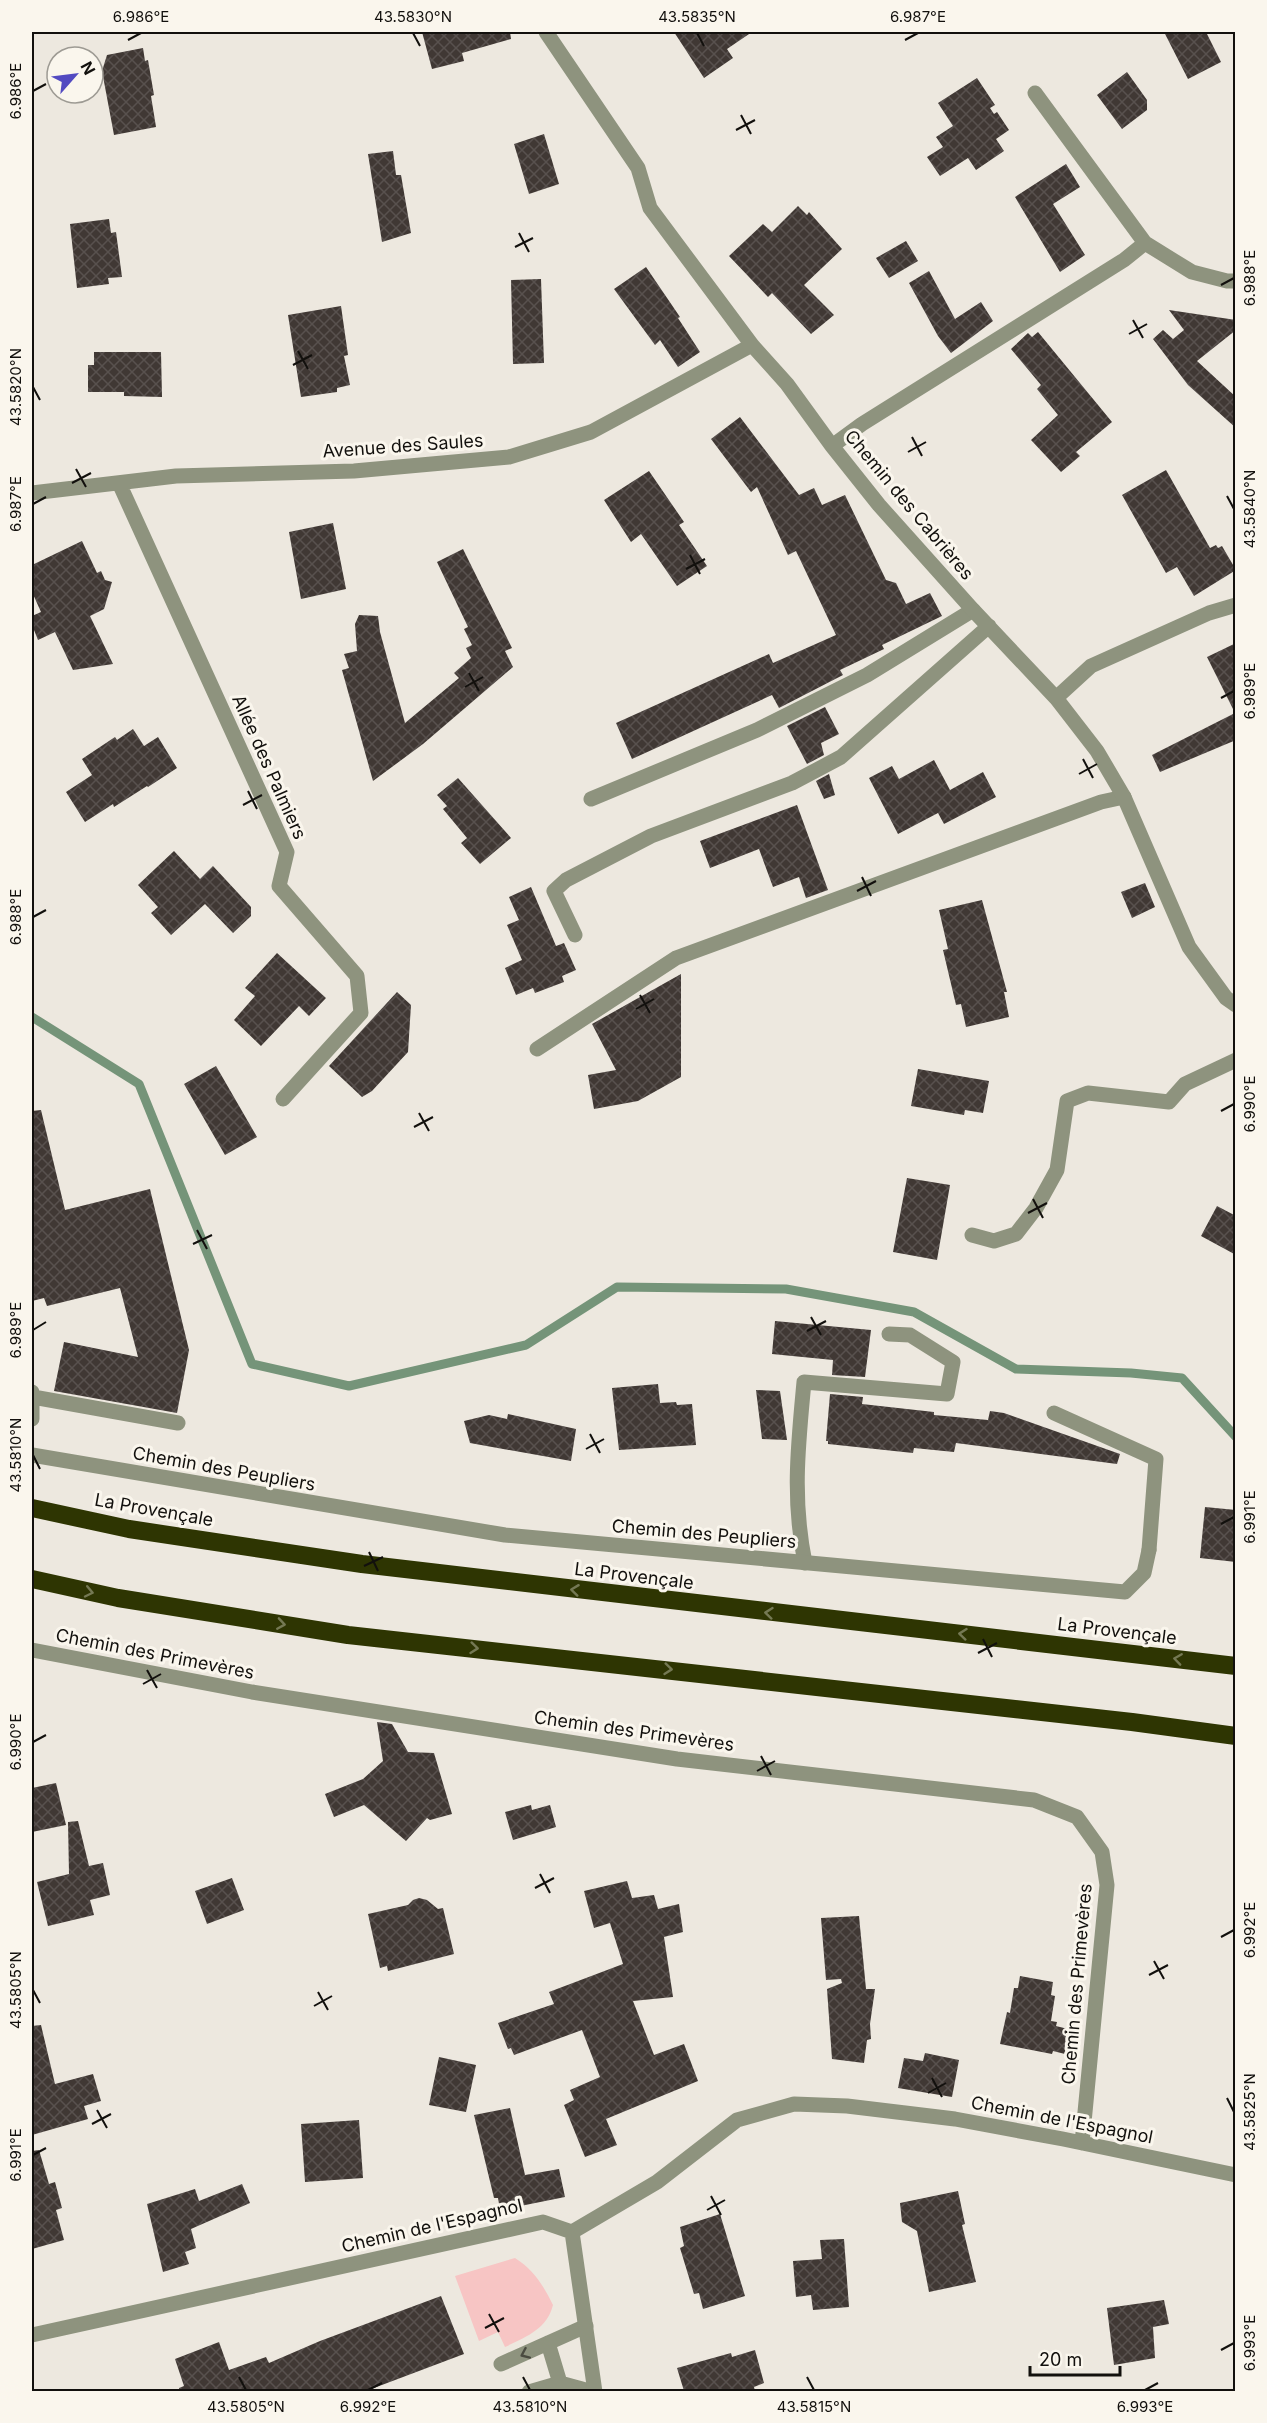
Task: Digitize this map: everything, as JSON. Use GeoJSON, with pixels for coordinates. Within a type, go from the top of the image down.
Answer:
{"type":"FeatureCollection","features":[{"type":"Feature","properties":{"kind":"highway","name":"La Provençale"},"geometry":{"type":"LineString","coordinates":[[32,1508],[129,1529],[363,1564],[1236,1666]]}},
{"type":"Feature","properties":{"kind":"highway"},"geometry":{"type":"LineString","coordinates":[[32,1579],[118,1598],[348,1635],[1132,1722],[1236,1736]]}},
{"type":"Feature","properties":{"kind":"street","name":"Chemin des Cabrières"},"geometry":{"type":"LineString","coordinates":[[546,32],[638,168],[650,208],[752,345],[787,384],[879,505],[1056,698],[1097,751],[1124,797],[1190,947],[1226,998],[1236,1005]]}},
{"type":"Feature","properties":{"kind":"street"},"geometry":{"type":"LineString","coordinates":[[1035,93],[1145,243],[1192,272],[1227,281],[1236,281]]}},
{"type":"Feature","properties":{"kind":"street"},"geometry":{"type":"LineString","coordinates":[[832,446],[862,424],[1124,260],[1145,243]]}},
{"type":"Feature","properties":{"kind":"street","name":"Avenue des Saules"},"geometry":{"type":"LineString","coordinates":[[32,493],[176,476],[354,471],[509,457],[591,432],[752,345]]}},
{"type":"Feature","properties":{"kind":"street","name":"Allée des Palmiers"},"geometry":{"type":"LineString","coordinates":[[119,483],[287,852],[279,886],[357,976],[361,1013],[283,1099]]}},
{"type":"Feature","properties":{"kind":"street"},"geometry":{"type":"LineString","coordinates":[[1056,698],[1091,666],[1209,613],[1236,605]]}},
{"type":"Feature","properties":{"kind":"street"},"geometry":{"type":"LineString","coordinates":[[591,799],[757,730],[867,675],[973,610]]}},
{"type":"Feature","properties":{"kind":"street"},"geometry":{"type":"LineString","coordinates":[[575,934],[554,891],[566,880],[651,836],[792,783],[841,757],[989,626]]}},
{"type":"Feature","properties":{"kind":"street"},"geometry":{"type":"LineString","coordinates":[[537,1049],[676,958],[1101,802],[1124,797]]}},
{"type":"Feature","properties":{"kind":"street"},"geometry":{"type":"LineString","coordinates":[[972,1235],[994,1241],[1016,1234],[1036,1208],[1057,1170],[1067,1101],[1088,1093],[1169,1102],[1185,1084],[1236,1060]]}},
{"type":"Feature","properties":{"kind":"street"},"geometry":{"type":"LineString","coordinates":[[805,1563],[799,1533],[796,1463],[804,1382],[947,1394],[952,1362],[910,1335],[889,1334]]}},
{"type":"Feature","properties":{"kind":"street"},"geometry":{"type":"LineString","coordinates":[[32,1419],[32,1395],[178,1423]]}},
{"type":"Feature","properties":{"kind":"street","name":"Chemin des Peupliers"},"geometry":{"type":"LineString","coordinates":[[32,1455],[505,1535],[1125,1592],[1144,1573],[1149,1550],[1156,1459],[1054,1413]]}},
{"type":"Feature","properties":{"kind":"street","name":"Chemin des Primevères"},"geometry":{"type":"LineString","coordinates":[[32,1650],[252,1692],[677,1759],[1034,1800],[1077,1817],[1102,1852],[1107,1885],[1082,2143]]}},
{"type":"Feature","properties":{"kind":"street","name":"Chemin de l'Espagnol"},"geometry":{"type":"LineString","coordinates":[[32,2335],[543,2222],[572,2232],[657,2182],[737,2120],[794,2104],[847,2106],[955,2119],[1236,2175]]}},
{"type":"Feature","properties":{"kind":"street"},"geometry":{"type":"LineString","coordinates":[[529,2391],[560,2387],[594,2391],[572,2232]]}},
{"type":"Feature","properties":{"kind":"street"},"geometry":{"type":"LineString","coordinates":[[501,2364],[586,2326]]}},
{"type":"Feature","properties":{"kind":"street"},"geometry":{"type":"LineString","coordinates":[[548,2343],[560,2387]]}},
{"type":"Feature","properties":{"kind":"shaded area"},"geometry":{"type":"Polygon","coordinates":[[[515,2258],[533,2273],[542,2285],[553,2305],[550,2313],[535,2331],[505,2347],[498,2332],[479,2341],[455,2276],[515,2258]]]}},
{"type":"Feature","properties":{"kind":"building"},"geometry":{"type":"Polygon","coordinates":[[[422,32],[510,32],[511,39],[462,53],[464,61],[432,69],[422,32]]]}},
{"type":"Feature","properties":{"kind":"building"},"geometry":{"type":"Polygon","coordinates":[[[674,32],[752,32],[727,49],[733,58],[704,78],[674,32]]]}},
{"type":"Feature","properties":{"kind":"building"},"geometry":{"type":"Polygon","coordinates":[[[1164,32],[1206,32],[1221,62],[1188,79],[1164,32]]]}},
{"type":"Feature","properties":{"kind":"building"},"geometry":{"type":"Polygon","coordinates":[[[143,48],[145,61],[148,60],[154,95],[151,96],[156,127],[114,135],[105,87],[107,55],[143,48]]]}},
{"type":"Feature","properties":{"kind":"building"},"geometry":{"type":"Polygon","coordinates":[[[1127,72],[1147,100],[1147,110],[1122,129],[1097,95],[1127,72]]]}},
{"type":"Feature","properties":{"kind":"building"},"geometry":{"type":"Polygon","coordinates":[[[977,78],[995,105],[990,108],[994,114],[997,112],[1009,130],[996,139],[1004,151],[976,170],[968,158],[940,176],[927,157],[943,147],[936,137],[953,126],[938,103],[977,78]]]}},
{"type":"Feature","properties":{"kind":"building"},"geometry":{"type":"Polygon","coordinates":[[[544,134],[559,184],[529,194],[514,144],[544,134]]]}},
{"type":"Feature","properties":{"kind":"building"},"geometry":{"type":"Polygon","coordinates":[[[393,151],[396,175],[401,175],[411,233],[382,242],[368,154],[393,151]]]}},
{"type":"Feature","properties":{"kind":"building"},"geometry":{"type":"Polygon","coordinates":[[[1066,164],[1080,187],[1053,204],[1085,255],[1060,272],[1015,197],[1066,164]]]}},
{"type":"Feature","properties":{"kind":"building"},"geometry":{"type":"Polygon","coordinates":[[[798,206],[807,215],[809,212],[842,249],[804,285],[834,315],[811,334],[772,293],[768,297],[729,256],[763,224],[772,232],[798,206]]]}},
{"type":"Feature","properties":{"kind":"building"},"geometry":{"type":"Polygon","coordinates":[[[109,219],[111,233],[116,232],[122,277],[108,278],[109,284],[77,288],[70,224],[109,219]]]}},
{"type":"Feature","properties":{"kind":"building"},"geometry":{"type":"Polygon","coordinates":[[[906,241],[918,261],[889,278],[876,258],[906,241]]]}},
{"type":"Feature","properties":{"kind":"building"},"geometry":{"type":"Polygon","coordinates":[[[646,267],[680,317],[678,318],[700,352],[678,367],[660,340],[655,345],[614,289],[646,267]]]}},
{"type":"Feature","properties":{"kind":"building"},"geometry":{"type":"Polygon","coordinates":[[[929,271],[955,319],[981,302],[993,321],[951,353],[938,336],[909,283],[929,271]]]}},
{"type":"Feature","properties":{"kind":"building"},"geometry":{"type":"Polygon","coordinates":[[[541,279],[544,363],[513,364],[511,280],[541,279]]]}},
{"type":"Feature","properties":{"kind":"building"},"geometry":{"type":"Polygon","coordinates":[[[341,306],[348,355],[344,356],[350,385],[337,388],[337,392],[301,397],[288,315],[341,306]]]}},
{"type":"Feature","properties":{"kind":"building"},"geometry":{"type":"Polygon","coordinates":[[[1169,310],[1236,320],[1236,330],[1197,361],[1236,397],[1236,428],[1188,385],[1153,339],[1163,330],[1173,339],[1184,330],[1169,310]]]}},
{"type":"Feature","properties":{"kind":"building"},"geometry":{"type":"Polygon","coordinates":[[[1038,332],[1112,422],[1076,452],[1080,456],[1061,472],[1031,440],[1058,415],[1037,389],[1041,385],[1011,349],[1028,333],[1032,337],[1038,332]]]}},
{"type":"Feature","properties":{"kind":"building"},"geometry":{"type":"Polygon","coordinates":[[[94,352],[161,352],[162,397],[124,396],[124,392],[88,392],[88,365],[94,365],[94,352]]]}},
{"type":"Feature","properties":{"kind":"building"},"geometry":{"type":"Polygon","coordinates":[[[740,417],[799,495],[814,488],[822,505],[845,495],[886,580],[896,583],[906,604],[930,593],[942,616],[882,645],[884,649],[840,670],[843,675],[779,708],[772,695],[632,759],[616,723],[769,654],[773,663],[836,635],[796,551],[788,555],[757,487],[751,492],[711,439],[740,417]]]}},
{"type":"Feature","properties":{"kind":"building"},"geometry":{"type":"Polygon","coordinates":[[[1166,470],[1210,548],[1216,545],[1218,548],[1222,546],[1236,570],[1194,596],[1177,567],[1166,573],[1122,495],[1166,470]]]}},
{"type":"Feature","properties":{"kind":"building"},"geometry":{"type":"Polygon","coordinates":[[[649,471],[684,522],[679,525],[707,566],[677,586],[641,534],[631,542],[604,500],[649,471]]]}},
{"type":"Feature","properties":{"kind":"building"},"geometry":{"type":"Polygon","coordinates":[[[333,523],[346,589],[301,599],[289,532],[333,523]]]}},
{"type":"Feature","properties":{"kind":"building"},"geometry":{"type":"Polygon","coordinates":[[[82,541],[97,573],[101,571],[105,580],[112,582],[104,609],[90,616],[113,664],[73,670],[55,632],[38,640],[32,625],[32,616],[41,612],[32,592],[32,565],[82,541]]]}},
{"type":"Feature","properties":{"kind":"building"},"geometry":{"type":"Polygon","coordinates":[[[463,549],[512,648],[505,651],[513,667],[423,744],[373,781],[342,670],[349,668],[344,654],[357,651],[355,624],[359,615],[378,616],[380,632],[405,723],[459,678],[454,673],[471,658],[466,648],[472,645],[464,629],[468,627],[437,562],[463,549]]]}},
{"type":"Feature","properties":{"kind":"building"},"geometry":{"type":"Polygon","coordinates":[[[1236,643],[1236,740],[1160,772],[1152,755],[1235,713],[1207,657],[1236,643]]]}},
{"type":"Feature","properties":{"kind":"building"},"geometry":{"type":"Polygon","coordinates":[[[825,707],[839,734],[821,743],[824,755],[807,764],[787,726],[825,707]]]}},
{"type":"Feature","properties":{"kind":"building"},"geometry":{"type":"Polygon","coordinates":[[[133,729],[144,746],[158,737],[177,768],[85,822],[66,792],[92,775],[82,759],[115,737],[117,740],[133,729]]]}},
{"type":"Feature","properties":{"kind":"building"},"geometry":{"type":"Polygon","coordinates":[[[934,760],[950,790],[983,772],[996,797],[944,824],[938,813],[898,834],[869,778],[892,766],[899,779],[934,760]]]}},
{"type":"Feature","properties":{"kind":"building"},"geometry":{"type":"Polygon","coordinates":[[[829,774],[835,795],[824,799],[816,781],[829,774]]]}},
{"type":"Feature","properties":{"kind":"building"},"geometry":{"type":"Polygon","coordinates":[[[458,778],[511,838],[480,864],[461,843],[467,838],[443,809],[447,806],[437,795],[458,778]]]}},
{"type":"Feature","properties":{"kind":"building"},"geometry":{"type":"Polygon","coordinates":[[[797,805],[828,890],[806,898],[799,877],[773,887],[759,849],[710,868],[700,841],[797,805]]]}},
{"type":"Feature","properties":{"kind":"building"},"geometry":{"type":"Polygon","coordinates":[[[174,851],[200,879],[213,866],[251,907],[251,916],[233,933],[205,904],[171,935],[151,913],[158,907],[138,885],[174,851]]]}},
{"type":"Feature","properties":{"kind":"building"},"geometry":{"type":"Polygon","coordinates":[[[1145,883],[1155,907],[1132,918],[1121,892],[1145,883]]]}},
{"type":"Feature","properties":{"kind":"building"},"geometry":{"type":"Polygon","coordinates":[[[531,887],[556,946],[564,943],[576,970],[562,976],[564,982],[535,993],[533,988],[516,995],[505,968],[522,960],[507,925],[519,920],[509,897],[531,887]]]}},
{"type":"Feature","properties":{"kind":"building"},"geometry":{"type":"Polygon","coordinates":[[[982,900],[1007,992],[1004,992],[1009,1017],[966,1027],[961,1004],[956,1005],[943,950],[948,949],[939,910],[982,900]]]}},
{"type":"Feature","properties":{"kind":"building"},"geometry":{"type":"Polygon","coordinates":[[[277,953],[326,998],[309,1016],[299,1006],[261,1046],[234,1020],[255,996],[245,988],[277,953]]]}},
{"type":"Feature","properties":{"kind":"building"},"geometry":{"type":"Polygon","coordinates":[[[681,974],[681,1077],[638,1101],[594,1109],[588,1075],[616,1070],[592,1024],[681,974]]]}},
{"type":"Feature","properties":{"kind":"building"},"geometry":{"type":"Polygon","coordinates":[[[397,992],[411,1005],[408,1052],[372,1091],[362,1097],[329,1066],[397,992]]]}},
{"type":"Feature","properties":{"kind":"building"},"geometry":{"type":"Polygon","coordinates":[[[216,1066],[257,1137],[225,1155],[184,1084],[216,1066]]]}},
{"type":"Feature","properties":{"kind":"building"},"geometry":{"type":"Polygon","coordinates":[[[918,1069],[989,1081],[983,1113],[965,1110],[964,1115],[911,1106],[918,1069]]]}},
{"type":"Feature","properties":{"kind":"building"},"geometry":{"type":"Polygon","coordinates":[[[41,1110],[65,1210],[150,1189],[189,1350],[177,1413],[54,1391],[64,1342],[138,1357],[120,1288],[47,1306],[44,1298],[32,1301],[32,1111],[41,1110]]]}},
{"type":"Feature","properties":{"kind":"building"},"geometry":{"type":"Polygon","coordinates":[[[907,1178],[950,1185],[937,1260],[893,1252],[907,1178]]]}},
{"type":"Feature","properties":{"kind":"building"},"geometry":{"type":"Polygon","coordinates":[[[1217,1206],[1236,1216],[1236,1255],[1201,1236],[1217,1206]]]}},
{"type":"Feature","properties":{"kind":"building"},"geometry":{"type":"Polygon","coordinates":[[[775,1321],[871,1330],[865,1377],[832,1375],[833,1360],[772,1354],[775,1321]]]}},
{"type":"Feature","properties":{"kind":"building"},"geometry":{"type":"Polygon","coordinates":[[[658,1384],[660,1403],[692,1404],[696,1445],[619,1450],[612,1388],[658,1384]]]}},
{"type":"Feature","properties":{"kind":"building"},"geometry":{"type":"Polygon","coordinates":[[[756,1390],[780,1391],[787,1440],[762,1439],[756,1390]]]}},
{"type":"Feature","properties":{"kind":"building"},"geometry":{"type":"Polygon","coordinates":[[[830,1394],[863,1397],[862,1404],[934,1412],[934,1415],[988,1420],[990,1411],[1004,1413],[1120,1454],[1117,1464],[956,1443],[954,1452],[914,1448],[913,1453],[828,1444],[826,1441],[830,1394]]]}},
{"type":"Feature","properties":{"kind":"building"},"geometry":{"type":"Polygon","coordinates":[[[508,1414],[576,1429],[571,1461],[470,1443],[464,1421],[489,1415],[507,1419],[508,1414]]]}},
{"type":"Feature","properties":{"kind":"building"},"geometry":{"type":"Polygon","coordinates":[[[1205,1507],[1236,1510],[1236,1562],[1200,1558],[1205,1507]]]}},
{"type":"Feature","properties":{"kind":"building"},"geometry":{"type":"Polygon","coordinates":[[[377,1722],[392,1724],[408,1752],[434,1753],[452,1814],[430,1820],[427,1818],[406,1841],[364,1805],[334,1817],[325,1794],[363,1779],[383,1761],[377,1722]]]}},
{"type":"Feature","properties":{"kind":"building"},"geometry":{"type":"Polygon","coordinates":[[[56,1783],[66,1825],[32,1832],[32,1788],[56,1783]]]}},
{"type":"Feature","properties":{"kind":"building"},"geometry":{"type":"Polygon","coordinates":[[[531,1805],[532,1810],[550,1805],[556,1827],[513,1840],[505,1812],[531,1805]]]}},
{"type":"Feature","properties":{"kind":"building"},"geometry":{"type":"Polygon","coordinates":[[[78,1821],[89,1866],[103,1863],[110,1895],[90,1900],[94,1915],[48,1926],[37,1882],[69,1874],[68,1822],[78,1821]]]}},
{"type":"Feature","properties":{"kind":"building"},"geometry":{"type":"Polygon","coordinates":[[[232,1878],[244,1910],[207,1924],[195,1891],[232,1878]]]}},
{"type":"Feature","properties":{"kind":"building"},"geometry":{"type":"Polygon","coordinates":[[[627,1881],[632,1898],[654,1895],[658,1909],[679,1904],[683,1932],[664,1937],[673,1997],[633,2001],[654,2055],[684,2044],[698,2081],[606,2119],[617,2145],[585,2157],[564,2105],[574,2100],[570,2090],[600,2077],[582,2030],[514,2055],[511,2048],[508,2049],[498,2023],[554,2004],[549,1992],[623,1964],[610,1923],[594,1928],[584,1891],[627,1881]]]}},
{"type":"Feature","properties":{"kind":"building"},"geometry":{"type":"Polygon","coordinates":[[[419,1898],[427,1900],[438,1909],[443,1908],[454,1954],[388,1971],[387,1966],[380,1968],[368,1914],[408,1905],[419,1898]]]}},
{"type":"Feature","properties":{"kind":"building"},"geometry":{"type":"Polygon","coordinates":[[[859,1916],[866,1989],[875,1989],[870,2024],[871,2039],[867,2040],[864,2063],[832,2059],[827,1989],[842,1983],[841,1979],[826,1980],[821,1918],[859,1916]]]}},
{"type":"Feature","properties":{"kind":"building"},"geometry":{"type":"Polygon","coordinates":[[[1020,1976],[1053,1982],[1051,1995],[1055,1996],[1051,2021],[1057,2022],[1056,2026],[1068,2029],[1065,2054],[1053,2051],[1052,2054],[1000,2044],[1007,2012],[1010,2013],[1014,1988],[1018,1988],[1020,1976]]]}},
{"type":"Feature","properties":{"kind":"building"},"geometry":{"type":"Polygon","coordinates":[[[41,2025],[55,2084],[93,2074],[101,2101],[84,2106],[88,2119],[32,2135],[32,2026],[41,2025]]]}},
{"type":"Feature","properties":{"kind":"building"},"geometry":{"type":"Polygon","coordinates":[[[925,2053],[959,2060],[952,2097],[898,2088],[904,2058],[923,2061],[925,2053]]]}},
{"type":"Feature","properties":{"kind":"building"},"geometry":{"type":"Polygon","coordinates":[[[439,2057],[476,2065],[466,2112],[429,2105],[439,2057]]]}},
{"type":"Feature","properties":{"kind":"building"},"geometry":{"type":"Polygon","coordinates":[[[510,2108],[525,2175],[559,2169],[565,2197],[500,2210],[498,2198],[494,2198],[474,2115],[510,2108]]]}},
{"type":"Feature","properties":{"kind":"building"},"geometry":{"type":"Polygon","coordinates":[[[359,2120],[363,2178],[305,2182],[301,2124],[359,2120]]]}},
{"type":"Feature","properties":{"kind":"building"},"geometry":{"type":"Polygon","coordinates":[[[39,2150],[49,2184],[55,2182],[62,2208],[56,2210],[64,2240],[32,2249],[32,2151],[39,2150]]]}},
{"type":"Feature","properties":{"kind":"building"},"geometry":{"type":"Polygon","coordinates":[[[242,2184],[250,2203],[191,2229],[196,2248],[185,2252],[189,2264],[163,2272],[147,2204],[195,2189],[199,2201],[242,2184]]]}},
{"type":"Feature","properties":{"kind":"building"},"geometry":{"type":"Polygon","coordinates":[[[958,2191],[965,2224],[962,2225],[976,2282],[929,2292],[917,2231],[902,2222],[900,2203],[958,2191]]]}},
{"type":"Feature","properties":{"kind":"building"},"geometry":{"type":"Polygon","coordinates":[[[720,2214],[745,2296],[703,2309],[699,2293],[694,2294],[680,2248],[684,2246],[680,2227],[720,2214]]]}},
{"type":"Feature","properties":{"kind":"building"},"geometry":{"type":"Polygon","coordinates":[[[844,2239],[849,2307],[813,2310],[811,2295],[796,2297],[793,2261],[822,2259],[820,2240],[844,2239]]]}},
{"type":"Feature","properties":{"kind":"building"},"geometry":{"type":"Polygon","coordinates":[[[441,2296],[464,2354],[366,2391],[179,2391],[179,2388],[184,2386],[175,2359],[219,2342],[229,2370],[266,2357],[269,2363],[320,2341],[441,2296]]]}},
{"type":"Feature","properties":{"kind":"building"},"geometry":{"type":"Polygon","coordinates":[[[1164,2300],[1169,2324],[1153,2327],[1155,2358],[1114,2365],[1107,2308],[1164,2300]]]}},
{"type":"Feature","properties":{"kind":"building"},"geometry":{"type":"Polygon","coordinates":[[[755,2350],[764,2383],[754,2387],[755,2391],[684,2391],[677,2368],[731,2353],[732,2357],[755,2350]]]}},
{"type":"Feature","properties":{"kind":"waterway"},"geometry":{"type":"LineString","coordinates":[[32,1017],[139,1084],[252,1364],[349,1386],[526,1345],[617,1287],[786,1289],[914,1312],[1016,1369],[1131,1373],[1182,1378],[1236,1437]]}}]}
